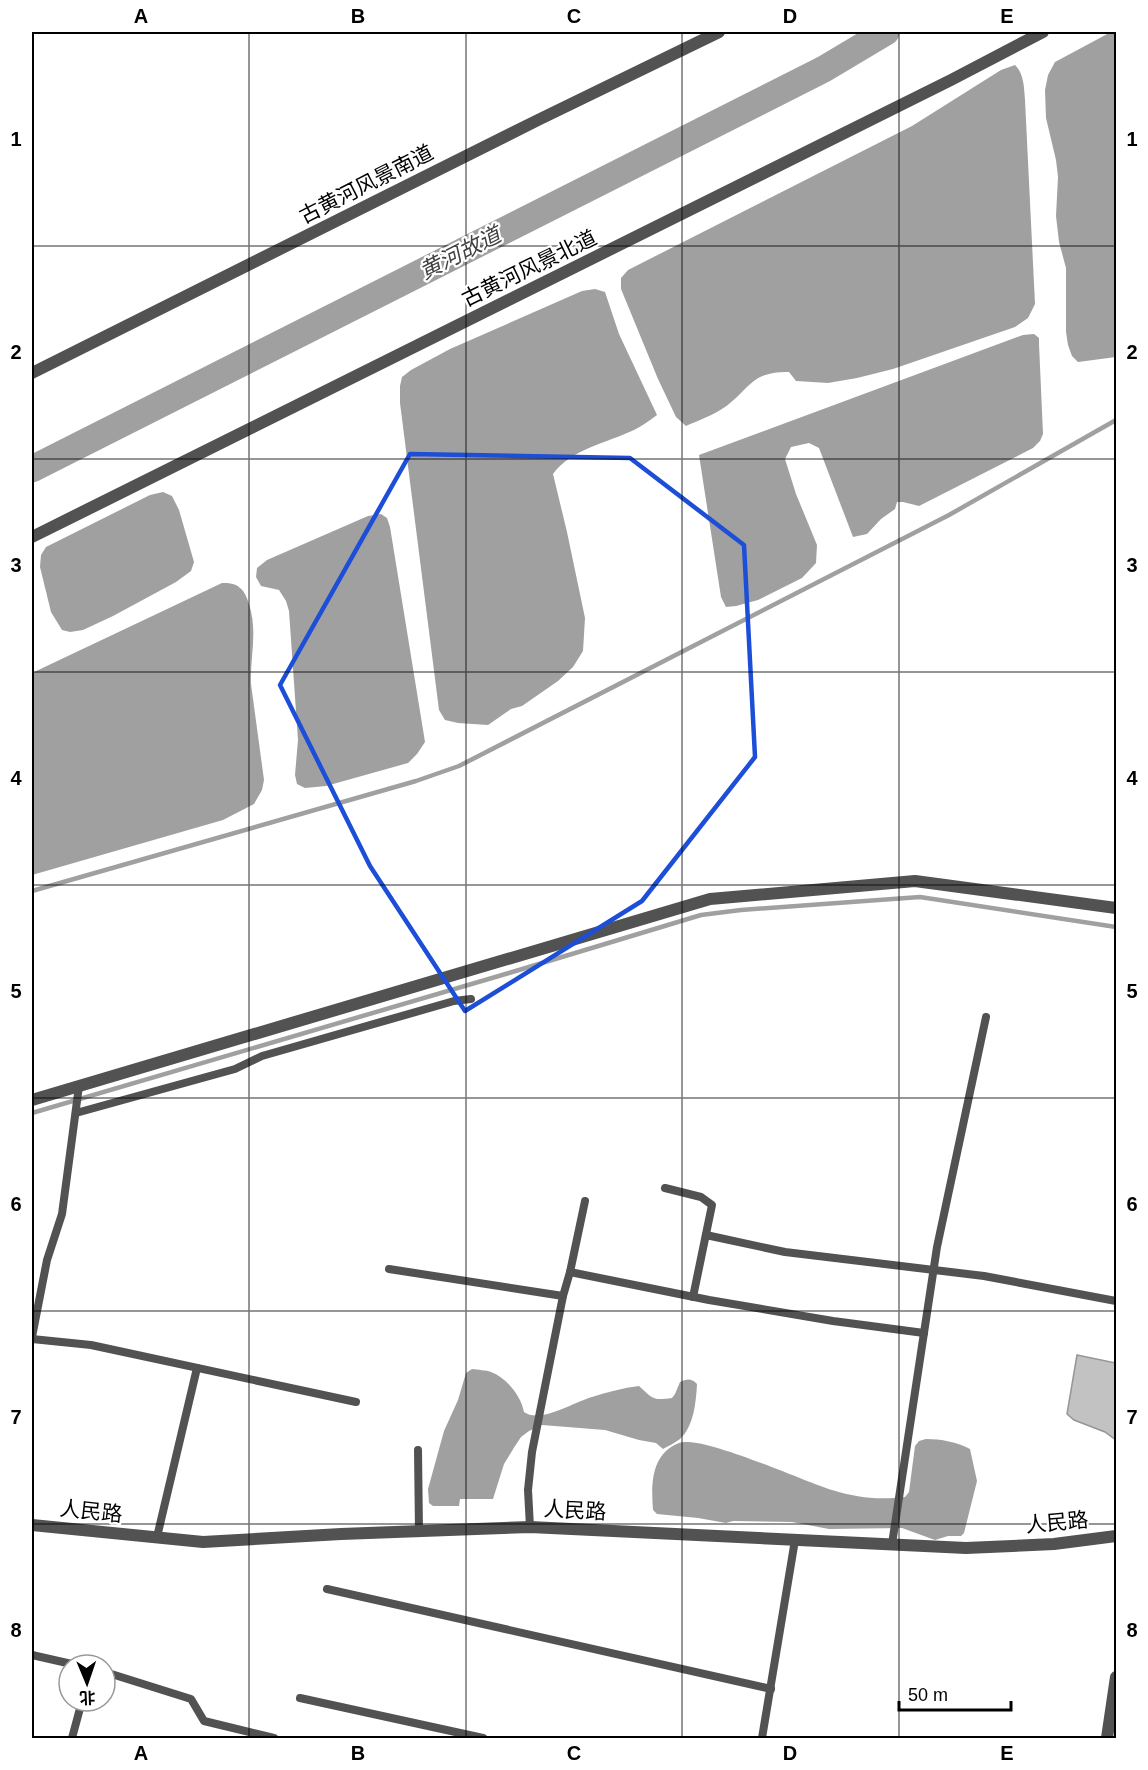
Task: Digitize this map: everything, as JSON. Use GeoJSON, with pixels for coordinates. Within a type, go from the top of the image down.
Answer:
{"type":"FeatureCollection","features":[{"type":"Feature","properties":{"kind":"street","name":"古黄河风景南道"},"geometry":{"type":"LineString","coordinates":[[32,373],[719,32]]}},
{"type":"Feature","properties":{"kind":"street","name":"古黄河风景北道"},"geometry":{"type":"LineString","coordinates":[[32,537],[919,96],[1043,32]]}},
{"type":"Feature","properties":{"kind":"street"},"geometry":{"type":"LineString","coordinates":[[32,1100],[79,1089],[710,899],[915,881],[1116,908]]}},
{"type":"Feature","properties":{"kind":"street","name":"人民路"},"geometry":{"type":"LineString","coordinates":[[32,1525],[203,1542],[530,1527],[966,1548],[1054,1544],[1116,1536]]}},
{"type":"Feature","properties":{"kind":"street"},"geometry":{"type":"LineString","coordinates":[[1107,1738],[1116,1677]]}},
{"type":"Feature","properties":{"kind":"lane"},"geometry":{"type":"LineString","coordinates":[[76,1109],[235,1069],[262,1056],[431,1007],[471,999]]}},
{"type":"Feature","properties":{"kind":"lane"},"geometry":{"type":"LineString","coordinates":[[892,1544],[937,1247],[986,1017]]}},
{"type":"Feature","properties":{"kind":"lane"},"geometry":{"type":"LineString","coordinates":[[79,1089],[62,1214],[47,1260],[32,1338],[91,1345],[356,1402]]}},
{"type":"Feature","properties":{"kind":"lane"},"geometry":{"type":"LineString","coordinates":[[665,1188],[700,1197],[712,1205],[693,1297]]}},
{"type":"Feature","properties":{"kind":"lane"},"geometry":{"type":"LineString","coordinates":[[530,1527],[528,1490],[532,1452],[563,1296],[585,1201]]}},
{"type":"Feature","properties":{"kind":"lane"},"geometry":{"type":"LineString","coordinates":[[706,1235],[785,1252],[984,1276],[1116,1301]]}},
{"type":"Feature","properties":{"kind":"lane"},"geometry":{"type":"LineString","coordinates":[[389,1269],[563,1296]]}},
{"type":"Feature","properties":{"kind":"lane"},"geometry":{"type":"LineString","coordinates":[[570,1272],[693,1297],[833,1321],[924,1333]]}},
{"type":"Feature","properties":{"kind":"lane"},"geometry":{"type":"LineString","coordinates":[[157,1537],[197,1368]]}},
{"type":"Feature","properties":{"kind":"lane"},"geometry":{"type":"LineString","coordinates":[[418,1450],[419,1531]]}},
{"type":"Feature","properties":{"kind":"lane"},"geometry":{"type":"LineString","coordinates":[[762,1738],[795,1540]]}},
{"type":"Feature","properties":{"kind":"lane"},"geometry":{"type":"LineString","coordinates":[[327,1589],[771,1689]]}},
{"type":"Feature","properties":{"kind":"lane"},"geometry":{"type":"LineString","coordinates":[[32,1655],[57,1661]]}},
{"type":"Feature","properties":{"kind":"lane"},"geometry":{"type":"LineString","coordinates":[[117,1676],[191,1699],[204,1721],[274,1738]]}},
{"type":"Feature","properties":{"kind":"lane"},"geometry":{"type":"LineString","coordinates":[[300,1698],[483,1738]]}},
{"type":"Feature","properties":{"kind":"lane"},"geometry":{"type":"LineString","coordinates":[[72,1738],[79,1713]]}},
{"type":"Feature","properties":{"kind":"highlighted area"},"geometry":{"type":"Polygon","coordinates":[[[410,454],[630,458],[744,545],[755,757],[642,901],[465,1011],[370,866],[280,685],[410,454]]]}},
{"type":"Feature","properties":{"kind":"shaded area"},"geometry":{"type":"Polygon","coordinates":[[[1111,32],[1116,32],[1116,357],[1078,362],[1072,356],[1066,332],[1066,268],[1059,242],[1056,216],[1058,177],[1046,118],[1045,90],[1048,75],[1055,62],[1111,32]]]}},
{"type":"Feature","properties":{"kind":"shaded area"},"geometry":{"type":"Polygon","coordinates":[[[1015,65],[1022,77],[1025,100],[1035,304],[1028,318],[1015,327],[893,369],[857,378],[828,383],[796,381],[789,372],[766,375],[752,382],[734,400],[711,415],[686,426],[676,417],[621,289],[621,278],[628,270],[912,126],[1001,70],[1015,65]]]}},
{"type":"Feature","properties":{"kind":"shaded area"},"geometry":{"type":"Polygon","coordinates":[[[595,289],[605,292],[619,334],[657,415],[634,430],[569,458],[553,474],[585,618],[583,651],[573,667],[558,681],[522,706],[511,709],[488,725],[445,720],[439,710],[400,403],[402,377],[450,349],[582,291],[595,289]]]}},
{"type":"Feature","properties":{"kind":"shaded area"},"geometry":{"type":"Polygon","coordinates":[[[1034,334],[1039,338],[1043,434],[1033,448],[919,506],[897,502],[895,509],[881,519],[867,534],[853,537],[819,448],[809,443],[791,447],[785,459],[796,494],[817,545],[816,563],[802,578],[758,600],[726,607],[721,597],[699,455],[1023,335],[1034,334]]]}},
{"type":"Feature","properties":{"kind":"shaded area"},"geometry":{"type":"Polygon","coordinates":[[[163,492],[172,496],[179,510],[194,562],[191,571],[176,582],[83,630],[70,632],[62,630],[51,612],[40,567],[41,555],[46,547],[150,495],[163,492]]]}},
{"type":"Feature","properties":{"kind":"shaded area"},"geometry":{"type":"Polygon","coordinates":[[[381,514],[387,518],[390,527],[425,742],[408,763],[326,786],[305,788],[297,784],[295,775],[298,740],[289,611],[279,590],[261,586],[256,577],[257,568],[267,560],[368,516],[381,514]]]}},
{"type":"Feature","properties":{"kind":"shaded area"},"geometry":{"type":"Polygon","coordinates":[[[222,583],[234,584],[242,590],[247,597],[252,614],[251,684],[264,780],[262,790],[254,804],[223,820],[32,875],[32,673],[222,583]]]}},
{"type":"Feature","properties":{"kind":"shaded area"},"geometry":{"type":"Polygon","coordinates":[[[472,1369],[489,1371],[508,1383],[524,1412],[531,1415],[548,1414],[598,1395],[639,1386],[653,1398],[672,1398],[680,1382],[687,1380],[697,1384],[695,1406],[685,1434],[663,1449],[656,1443],[605,1430],[542,1425],[521,1437],[515,1446],[504,1464],[493,1499],[460,1499],[459,1506],[433,1506],[429,1503],[428,1489],[444,1431],[458,1400],[466,1373],[472,1369]]]}},
{"type":"Feature","properties":{"kind":"shaded area"},"geometry":{"type":"Polygon","coordinates":[[[926,1439],[949,1441],[970,1449],[977,1481],[964,1533],[961,1536],[948,1536],[935,1540],[902,1528],[829,1529],[792,1522],[733,1521],[726,1523],[657,1514],[653,1510],[653,1480],[658,1462],[663,1454],[679,1443],[691,1442],[708,1445],[841,1493],[868,1498],[886,1498],[905,1497],[909,1492],[915,1446],[919,1441],[926,1439]]]}},
{"type":"Feature","properties":{"kind":"building"},"geometry":{"type":"Polygon","coordinates":[[[1077,1355],[1116,1363],[1116,1440],[1105,1432],[1074,1420],[1067,1414],[1077,1355]]]}},
{"type":"Feature","properties":{"kind":"waterway","name":"黄河故道"},"geometry":{"type":"LineString","coordinates":[[32,469],[824,69],[886,32]]}},
{"type":"Feature","properties":{"kind":"waterway"},"geometry":{"type":"LineString","coordinates":[[32,891],[416,781],[459,766],[949,515],[1116,420]]}},
{"type":"Feature","properties":{"kind":"waterway"},"geometry":{"type":"LineString","coordinates":[[32,1113],[701,915],[920,897],[1116,927]]}}]}
